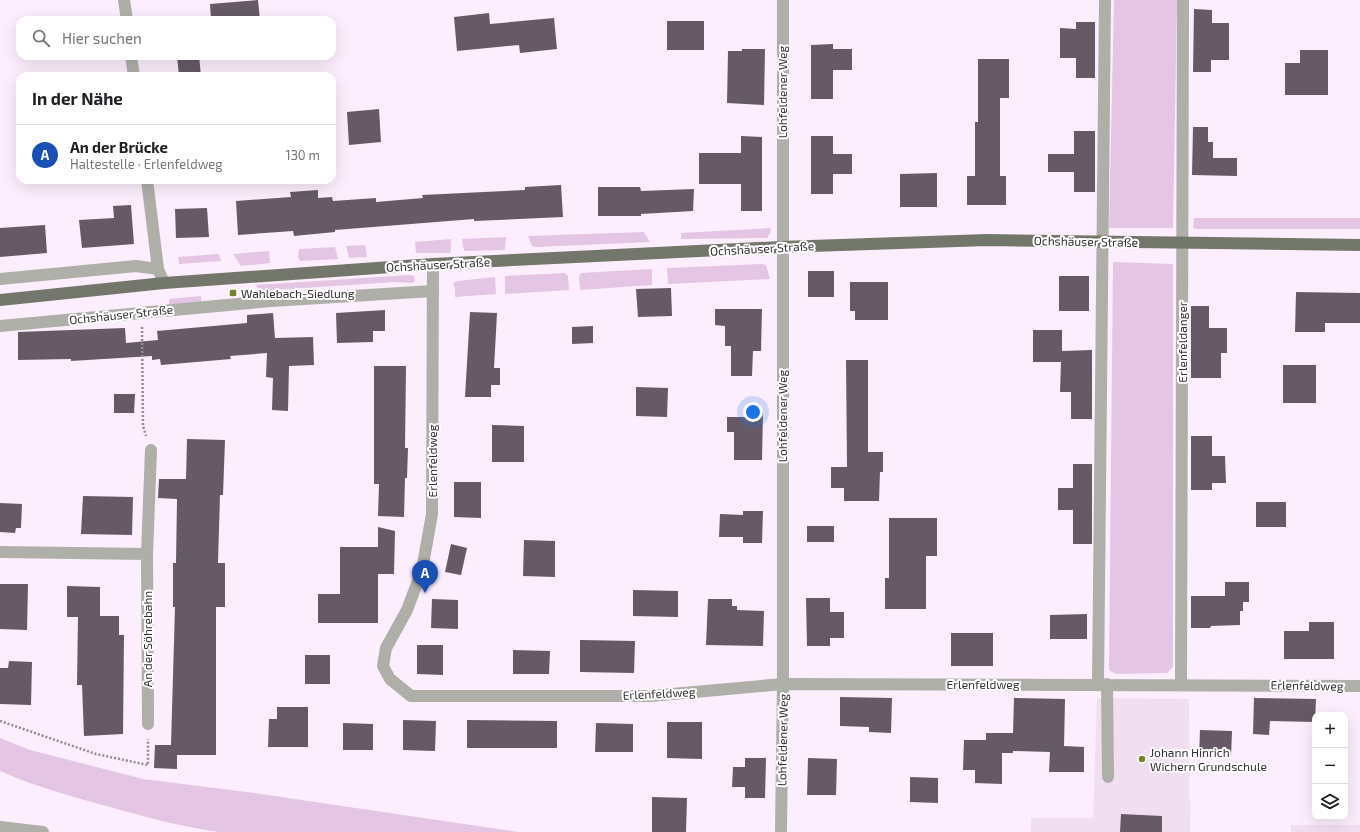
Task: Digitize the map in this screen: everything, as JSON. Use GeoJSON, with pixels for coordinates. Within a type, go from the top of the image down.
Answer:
{"type":"FeatureCollection","features":[{"type":"Feature","properties":{"kind":"main road","name":"Ochshäuser Straße"},"geometry":{"type":"LineString","coordinates":[[0,300],[164,283],[433,264],[782,247],[987,240],[1102,240],[1182,243],[1360,245]]}},
{"type":"Feature","properties":{"kind":"street"},"geometry":{"type":"LineString","coordinates":[[124,0],[126,16]]}},
{"type":"Feature","properties":{"kind":"street","name":"Lohfeldener Weg"},"geometry":{"type":"LineString","coordinates":[[781,832],[783,684],[783,0]]}},
{"type":"Feature","properties":{"kind":"street"},"geometry":{"type":"LineString","coordinates":[[1105,0],[1102,240],[1103,684],[1108,777]]}},
{"type":"Feature","properties":{"kind":"street","name":"Erlenfeldanger"},"geometry":{"type":"LineString","coordinates":[[1181,684],[1183,0]]}},
{"type":"Feature","properties":{"kind":"street"},"geometry":{"type":"LineString","coordinates":[[132,60],[133,72]]}},
{"type":"Feature","properties":{"kind":"street"},"geometry":{"type":"LineString","coordinates":[[147,184],[158,269],[164,283]]}},
{"type":"Feature","properties":{"kind":"street","name":"Erlenfeldweg"},"geometry":{"type":"LineString","coordinates":[[433,264],[432,514],[422,570],[407,610],[386,648],[383,666],[390,679],[412,696],[650,696],[783,684],[1181,684],[1360,686]]}},
{"type":"Feature","properties":{"kind":"street"},"geometry":{"type":"LineString","coordinates":[[0,279],[136,266],[158,269]]}},
{"type":"Feature","properties":{"kind":"street","name":"Ochshäuser Straße"},"geometry":{"type":"LineString","coordinates":[[0,326],[271,301],[433,291]]}},
{"type":"Feature","properties":{"kind":"street","name":"An der Söhrebahn"},"geometry":{"type":"LineString","coordinates":[[148,724],[147,554],[151,450]]}},
{"type":"Feature","properties":{"kind":"street"},"geometry":{"type":"LineString","coordinates":[[0,552],[147,554]]}},
{"type":"Feature","properties":{"kind":"street"},"geometry":{"type":"LineString","coordinates":[[0,827],[43,832]]}},
{"type":"Feature","properties":{"kind":"path"},"geometry":{"type":"LineString","coordinates":[[141,313],[143,426],[151,450]]}},
{"type":"Feature","properties":{"kind":"path"},"geometry":{"type":"LineString","coordinates":[[0,721],[96,754],[148,765],[148,724]]}},
{"type":"Feature","properties":{"kind":"shaded area"},"geometry":{"type":"Polygon","coordinates":[[[1114,0],[1177,0],[1173,228],[1109,228],[1114,0]]]}},
{"type":"Feature","properties":{"kind":"shaded area"},"geometry":{"type":"Polygon","coordinates":[[[1194,218],[1360,218],[1360,229],[1196,229],[1193,228],[1194,218]]]}},
{"type":"Feature","properties":{"kind":"shaded area"},"geometry":{"type":"Polygon","coordinates":[[[771,228],[767,238],[681,239],[681,233],[771,228]]]}},
{"type":"Feature","properties":{"kind":"shaded area"},"geometry":{"type":"Polygon","coordinates":[[[644,232],[650,242],[536,247],[532,246],[528,236],[644,232]]]}},
{"type":"Feature","properties":{"kind":"shaded area"},"geometry":{"type":"Polygon","coordinates":[[[506,237],[505,250],[464,251],[462,239],[506,237]]]}},
{"type":"Feature","properties":{"kind":"shaded area"},"geometry":{"type":"Polygon","coordinates":[[[451,239],[450,253],[416,253],[415,242],[451,239]]]}},
{"type":"Feature","properties":{"kind":"shaded area"},"geometry":{"type":"Polygon","coordinates":[[[365,245],[367,257],[349,258],[346,246],[365,245]]]}},
{"type":"Feature","properties":{"kind":"shaded area"},"geometry":{"type":"Polygon","coordinates":[[[335,247],[338,259],[300,261],[298,256],[299,249],[335,247]]]}},
{"type":"Feature","properties":{"kind":"shaded area"},"geometry":{"type":"Polygon","coordinates":[[[269,251],[270,263],[241,266],[233,254],[269,251]]]}},
{"type":"Feature","properties":{"kind":"shaded area"},"geometry":{"type":"Polygon","coordinates":[[[219,254],[221,261],[179,264],[178,257],[219,254]]]}},
{"type":"Feature","properties":{"kind":"shaded area"},"geometry":{"type":"Polygon","coordinates":[[[1113,262],[1173,264],[1173,667],[1167,673],[1116,674],[1109,670],[1113,262]]]}},
{"type":"Feature","properties":{"kind":"shaded area"},"geometry":{"type":"Polygon","coordinates":[[[766,265],[770,279],[668,284],[667,268],[766,265]]]}},
{"type":"Feature","properties":{"kind":"shaded area"},"geometry":{"type":"Polygon","coordinates":[[[652,269],[652,285],[580,290],[579,277],[581,273],[652,269]]]}},
{"type":"Feature","properties":{"kind":"shaded area"},"geometry":{"type":"Polygon","coordinates":[[[565,273],[568,276],[569,290],[505,294],[505,276],[565,273]]]}},
{"type":"Feature","properties":{"kind":"shaded area"},"geometry":{"type":"Polygon","coordinates":[[[409,275],[414,276],[415,281],[412,283],[396,282],[268,291],[261,290],[255,285],[409,275]]]}},
{"type":"Feature","properties":{"kind":"shaded area"},"geometry":{"type":"Polygon","coordinates":[[[495,277],[496,294],[455,297],[455,288],[453,283],[458,281],[495,277]]]}},
{"type":"Feature","properties":{"kind":"shaded area"},"geometry":{"type":"Polygon","coordinates":[[[201,296],[202,303],[169,305],[169,299],[201,296]]]}},
{"type":"Feature","properties":{"kind":"shaded area","name":"Johann Hinrich Wichern Grundschule"},"geometry":{"type":"Polygon","coordinates":[[[1097,698],[1189,699],[1190,832],[1031,832],[1031,818],[1093,818],[1097,698]]]}},
{"type":"Feature","properties":{"kind":"shaded area"},"geometry":{"type":"Polygon","coordinates":[[[0,738],[30,750],[143,779],[254,793],[518,832],[219,832],[192,828],[153,819],[71,796],[0,771],[0,738]]]}},
{"type":"Feature","properties":{"kind":"shaded area"},"geometry":{"type":"Polygon","coordinates":[[[1291,825],[1360,825],[1360,832],[1291,832],[1291,825]]]}},
{"type":"Feature","properties":{"kind":"building"},"geometry":{"type":"Polygon","coordinates":[[[258,0],[260,16],[211,16],[210,4],[258,0]]]}},
{"type":"Feature","properties":{"kind":"building"},"geometry":{"type":"Polygon","coordinates":[[[1194,9],[1212,10],[1212,23],[1229,23],[1229,60],[1211,60],[1211,72],[1193,72],[1194,9]]]}},
{"type":"Feature","properties":{"kind":"building"},"geometry":{"type":"Polygon","coordinates":[[[489,13],[490,24],[554,18],[557,49],[520,53],[519,45],[457,51],[454,17],[489,13]]]}},
{"type":"Feature","properties":{"kind":"building"},"geometry":{"type":"Polygon","coordinates":[[[667,21],[704,21],[704,50],[667,50],[667,21]]]}},
{"type":"Feature","properties":{"kind":"building"},"geometry":{"type":"Polygon","coordinates":[[[1076,22],[1095,22],[1095,78],[1076,78],[1076,58],[1060,58],[1060,28],[1076,29],[1076,22]]]}},
{"type":"Feature","properties":{"kind":"building"},"geometry":{"type":"Polygon","coordinates":[[[833,44],[833,49],[852,49],[852,70],[833,70],[833,99],[811,99],[811,45],[833,44]]]}},
{"type":"Feature","properties":{"kind":"building"},"geometry":{"type":"Polygon","coordinates":[[[742,49],[765,49],[764,105],[727,103],[728,51],[742,51],[742,49]]]}},
{"type":"Feature","properties":{"kind":"building"},"geometry":{"type":"Polygon","coordinates":[[[1300,50],[1328,50],[1328,95],[1285,95],[1285,63],[1300,63],[1300,50]]]}},
{"type":"Feature","properties":{"kind":"building"},"geometry":{"type":"Polygon","coordinates":[[[978,59],[1009,59],[1009,98],[1000,98],[1000,176],[1006,176],[1006,205],[967,205],[967,176],[975,176],[975,122],[978,122],[978,59]]]}},
{"type":"Feature","properties":{"kind":"building"},"geometry":{"type":"Polygon","coordinates":[[[177,60],[199,60],[201,72],[179,72],[177,60]]]}},
{"type":"Feature","properties":{"kind":"building"},"geometry":{"type":"Polygon","coordinates":[[[379,109],[381,142],[349,145],[347,112],[379,109]]]}},
{"type":"Feature","properties":{"kind":"building"},"geometry":{"type":"Polygon","coordinates":[[[1193,127],[1208,127],[1208,142],[1213,142],[1213,158],[1237,158],[1237,176],[1192,175],[1193,127]]]}},
{"type":"Feature","properties":{"kind":"building"},"geometry":{"type":"Polygon","coordinates":[[[1074,131],[1095,131],[1095,192],[1074,192],[1074,172],[1048,172],[1048,154],[1074,154],[1074,131]]]}},
{"type":"Feature","properties":{"kind":"building"},"geometry":{"type":"Polygon","coordinates":[[[741,136],[762,137],[762,211],[741,211],[741,184],[699,184],[699,153],[741,153],[741,136]]]}},
{"type":"Feature","properties":{"kind":"building"},"geometry":{"type":"Polygon","coordinates":[[[811,136],[833,136],[833,154],[852,154],[852,174],[833,174],[833,194],[811,194],[811,136]]]}},
{"type":"Feature","properties":{"kind":"building"},"geometry":{"type":"Polygon","coordinates":[[[937,173],[937,207],[900,207],[900,174],[937,173]]]}},
{"type":"Feature","properties":{"kind":"building"},"geometry":{"type":"Polygon","coordinates":[[[561,185],[563,217],[474,221],[474,219],[335,230],[335,232],[294,236],[293,231],[238,235],[236,201],[291,197],[290,192],[318,190],[318,198],[332,197],[333,201],[376,198],[376,202],[423,198],[422,195],[525,190],[525,187],[561,185]]]}},
{"type":"Feature","properties":{"kind":"building"},"geometry":{"type":"Polygon","coordinates":[[[598,187],[640,187],[641,191],[694,189],[693,211],[641,214],[641,216],[598,216],[598,187]]]}},
{"type":"Feature","properties":{"kind":"building"},"geometry":{"type":"Polygon","coordinates":[[[131,205],[134,244],[82,248],[79,220],[114,218],[113,206],[131,205]]]}},
{"type":"Feature","properties":{"kind":"building"},"geometry":{"type":"Polygon","coordinates":[[[207,208],[209,237],[176,238],[175,209],[207,208]]]}},
{"type":"Feature","properties":{"kind":"building"},"geometry":{"type":"Polygon","coordinates":[[[45,225],[47,253],[0,257],[0,228],[45,225]]]}},
{"type":"Feature","properties":{"kind":"building"},"geometry":{"type":"Polygon","coordinates":[[[808,271],[834,271],[834,297],[808,297],[808,271]]]}},
{"type":"Feature","properties":{"kind":"building"},"geometry":{"type":"Polygon","coordinates":[[[1059,276],[1089,276],[1089,311],[1059,311],[1059,276]]]}},
{"type":"Feature","properties":{"kind":"building"},"geometry":{"type":"Polygon","coordinates":[[[850,282],[888,282],[888,320],[855,320],[855,311],[850,311],[850,282]]]}},
{"type":"Feature","properties":{"kind":"building"},"geometry":{"type":"Polygon","coordinates":[[[671,288],[672,316],[638,317],[636,289],[671,288]]]}},
{"type":"Feature","properties":{"kind":"building"},"geometry":{"type":"Polygon","coordinates":[[[1296,292],[1360,293],[1360,323],[1325,323],[1325,332],[1295,332],[1296,292]]]}},
{"type":"Feature","properties":{"kind":"building"},"geometry":{"type":"Polygon","coordinates":[[[1191,306],[1209,306],[1209,328],[1227,328],[1227,353],[1221,353],[1221,378],[1191,378],[1191,306]]]}},
{"type":"Feature","properties":{"kind":"building"},"geometry":{"type":"Polygon","coordinates":[[[715,309],[762,309],[761,351],[753,351],[752,376],[731,376],[731,346],[725,346],[725,326],[715,325],[715,309]]]}},
{"type":"Feature","properties":{"kind":"building"},"geometry":{"type":"Polygon","coordinates":[[[385,310],[385,331],[373,331],[373,342],[337,343],[336,313],[385,310]]]}},
{"type":"Feature","properties":{"kind":"building"},"geometry":{"type":"Polygon","coordinates":[[[470,312],[497,313],[494,368],[500,368],[500,385],[491,385],[491,397],[465,397],[470,312]]]}},
{"type":"Feature","properties":{"kind":"building"},"geometry":{"type":"Polygon","coordinates":[[[273,313],[275,338],[313,337],[314,365],[289,366],[288,411],[272,410],[273,378],[266,377],[267,353],[230,356],[231,359],[161,365],[160,359],[152,360],[152,356],[71,361],[71,359],[18,360],[18,332],[125,328],[126,343],[158,340],[157,331],[247,323],[247,315],[273,313]]]}},
{"type":"Feature","properties":{"kind":"building"},"geometry":{"type":"Polygon","coordinates":[[[593,326],[593,343],[572,344],[572,327],[593,326]]]}},
{"type":"Feature","properties":{"kind":"building"},"geometry":{"type":"Polygon","coordinates":[[[1033,330],[1062,330],[1062,351],[1092,350],[1092,419],[1071,419],[1071,392],[1060,392],[1061,362],[1033,362],[1033,330]]]}},
{"type":"Feature","properties":{"kind":"building"},"geometry":{"type":"Polygon","coordinates":[[[846,360],[868,360],[868,452],[883,452],[883,472],[880,472],[879,501],[844,501],[844,488],[831,488],[831,467],[847,467],[846,360]]]}},
{"type":"Feature","properties":{"kind":"building"},"geometry":{"type":"Polygon","coordinates":[[[1283,365],[1316,365],[1316,403],[1283,403],[1283,365]]]}},
{"type":"Feature","properties":{"kind":"building"},"geometry":{"type":"Polygon","coordinates":[[[374,366],[406,366],[405,448],[408,448],[407,478],[405,478],[404,517],[378,516],[379,484],[374,484],[374,366]]]}},
{"type":"Feature","properties":{"kind":"building"},"geometry":{"type":"Polygon","coordinates":[[[636,387],[668,388],[667,417],[636,416],[636,387]]]}},
{"type":"Feature","properties":{"kind":"building"},"geometry":{"type":"Polygon","coordinates":[[[114,394],[135,394],[134,413],[114,413],[114,394]]]}},
{"type":"Feature","properties":{"kind":"building"},"geometry":{"type":"Polygon","coordinates":[[[745,411],[763,411],[762,460],[734,460],[734,432],[727,432],[727,417],[745,417],[745,411]]]}},
{"type":"Feature","properties":{"kind":"building"},"geometry":{"type":"Polygon","coordinates":[[[492,425],[524,426],[524,462],[492,462],[492,425]]]}},
{"type":"Feature","properties":{"kind":"building"},"geometry":{"type":"Polygon","coordinates":[[[1191,436],[1212,436],[1212,456],[1225,456],[1226,483],[1212,483],[1212,490],[1191,490],[1191,436]]]}},
{"type":"Feature","properties":{"kind":"building"},"geometry":{"type":"Polygon","coordinates":[[[187,439],[225,440],[223,495],[220,495],[218,563],[225,563],[225,607],[216,607],[216,755],[177,755],[177,769],[154,768],[155,745],[171,745],[175,607],[173,607],[173,563],[176,563],[177,499],[158,498],[159,479],[186,479],[187,439]]]}},
{"type":"Feature","properties":{"kind":"building"},"geometry":{"type":"Polygon","coordinates":[[[1073,464],[1092,464],[1092,544],[1073,544],[1073,510],[1058,510],[1058,488],[1073,488],[1073,464]]]}},
{"type":"Feature","properties":{"kind":"building"},"geometry":{"type":"Polygon","coordinates":[[[454,482],[481,482],[481,518],[454,517],[454,482]]]}},
{"type":"Feature","properties":{"kind":"building"},"geometry":{"type":"Polygon","coordinates":[[[83,496],[133,497],[132,535],[81,534],[83,496]]]}},
{"type":"Feature","properties":{"kind":"building"},"geometry":{"type":"Polygon","coordinates":[[[1256,502],[1286,502],[1286,527],[1256,527],[1256,502]]]}},
{"type":"Feature","properties":{"kind":"building"},"geometry":{"type":"Polygon","coordinates":[[[0,503],[22,504],[21,528],[16,528],[15,533],[0,532],[0,503]]]}},
{"type":"Feature","properties":{"kind":"building"},"geometry":{"type":"Polygon","coordinates":[[[743,511],[763,511],[762,543],[743,543],[743,537],[719,537],[720,514],[743,515],[743,511]]]}},
{"type":"Feature","properties":{"kind":"building"},"geometry":{"type":"Polygon","coordinates":[[[889,518],[937,518],[937,556],[926,556],[926,609],[885,609],[885,578],[889,578],[889,518]]]}},
{"type":"Feature","properties":{"kind":"building"},"geometry":{"type":"Polygon","coordinates":[[[807,526],[834,526],[834,542],[807,542],[807,526]]]}},
{"type":"Feature","properties":{"kind":"building"},"geometry":{"type":"Polygon","coordinates":[[[378,527],[395,531],[394,574],[378,574],[378,623],[318,623],[318,594],[340,594],[340,547],[378,547],[378,527]]]}},
{"type":"Feature","properties":{"kind":"building"},"geometry":{"type":"Polygon","coordinates":[[[524,540],[555,541],[555,577],[523,576],[524,540]]]}},
{"type":"Feature","properties":{"kind":"building"},"geometry":{"type":"Polygon","coordinates":[[[451,544],[467,548],[461,575],[445,572],[451,544]]]}},
{"type":"Feature","properties":{"kind":"building"},"geometry":{"type":"Polygon","coordinates":[[[1225,582],[1249,582],[1249,602],[1243,602],[1243,611],[1240,611],[1240,625],[1191,628],[1191,596],[1225,596],[1225,582]]]}},
{"type":"Feature","properties":{"kind":"building"},"geometry":{"type":"Polygon","coordinates":[[[0,584],[28,584],[27,630],[0,629],[0,584]]]}},
{"type":"Feature","properties":{"kind":"building"},"geometry":{"type":"Polygon","coordinates":[[[67,586],[100,587],[100,616],[119,616],[119,635],[124,635],[123,734],[84,736],[82,685],[77,685],[78,617],[67,617],[67,586]]]}},
{"type":"Feature","properties":{"kind":"building"},"geometry":{"type":"Polygon","coordinates":[[[633,590],[678,591],[678,617],[633,616],[633,590]]]}},
{"type":"Feature","properties":{"kind":"building"},"geometry":{"type":"Polygon","coordinates":[[[806,598],[830,598],[830,612],[844,612],[844,638],[830,638],[830,646],[807,646],[806,598]]]}},
{"type":"Feature","properties":{"kind":"building"},"geometry":{"type":"Polygon","coordinates":[[[432,599],[458,600],[458,629],[431,628],[432,599]]]}},
{"type":"Feature","properties":{"kind":"building"},"geometry":{"type":"Polygon","coordinates":[[[708,599],[732,599],[732,606],[737,606],[737,610],[764,611],[763,646],[706,645],[708,599]]]}},
{"type":"Feature","properties":{"kind":"building"},"geometry":{"type":"Polygon","coordinates":[[[1087,614],[1087,639],[1050,639],[1050,615],[1087,614]]]}},
{"type":"Feature","properties":{"kind":"building"},"geometry":{"type":"Polygon","coordinates":[[[1309,622],[1334,622],[1334,659],[1284,659],[1284,631],[1309,631],[1309,622]]]}},
{"type":"Feature","properties":{"kind":"building"},"geometry":{"type":"Polygon","coordinates":[[[951,633],[993,633],[993,666],[951,666],[951,633]]]}},
{"type":"Feature","properties":{"kind":"building"},"geometry":{"type":"Polygon","coordinates":[[[580,640],[635,641],[634,673],[580,672],[580,640]]]}},
{"type":"Feature","properties":{"kind":"building"},"geometry":{"type":"Polygon","coordinates":[[[417,645],[443,645],[443,675],[417,674],[417,645]]]}},
{"type":"Feature","properties":{"kind":"building"},"geometry":{"type":"Polygon","coordinates":[[[513,650],[550,651],[549,674],[513,674],[513,650]]]}},
{"type":"Feature","properties":{"kind":"building"},"geometry":{"type":"Polygon","coordinates":[[[305,655],[330,655],[330,684],[305,684],[305,655]]]}},
{"type":"Feature","properties":{"kind":"building"},"geometry":{"type":"Polygon","coordinates":[[[9,661],[32,662],[31,705],[0,704],[0,668],[8,668],[9,661]]]}},
{"type":"Feature","properties":{"kind":"building"},"geometry":{"type":"Polygon","coordinates":[[[840,697],[892,698],[891,733],[869,732],[869,727],[840,726],[840,697]]]}},
{"type":"Feature","properties":{"kind":"building"},"geometry":{"type":"Polygon","coordinates":[[[1014,698],[1065,699],[1064,746],[1084,747],[1084,772],[1049,772],[1050,752],[1013,751],[1013,753],[1002,753],[1002,784],[975,783],[975,770],[963,770],[964,740],[986,740],[986,733],[1013,733],[1014,698]]]}},
{"type":"Feature","properties":{"kind":"building"},"geometry":{"type":"Polygon","coordinates":[[[1254,698],[1316,699],[1315,712],[1312,712],[1312,722],[1270,721],[1269,735],[1253,734],[1254,698]]]}},
{"type":"Feature","properties":{"kind":"building"},"geometry":{"type":"Polygon","coordinates":[[[277,707],[308,707],[308,747],[268,747],[269,719],[277,719],[277,707]]]}},
{"type":"Feature","properties":{"kind":"building"},"geometry":{"type":"Polygon","coordinates":[[[403,720],[436,721],[435,751],[403,750],[403,720]]]}},
{"type":"Feature","properties":{"kind":"building"},"geometry":{"type":"Polygon","coordinates":[[[467,720],[557,721],[557,748],[467,748],[467,720]]]}},
{"type":"Feature","properties":{"kind":"building"},"geometry":{"type":"Polygon","coordinates":[[[667,722],[702,722],[702,759],[667,758],[667,722]]]}},
{"type":"Feature","properties":{"kind":"building"},"geometry":{"type":"Polygon","coordinates":[[[343,723],[373,724],[373,750],[343,750],[343,723]]]}},
{"type":"Feature","properties":{"kind":"building"},"geometry":{"type":"Polygon","coordinates":[[[596,723],[633,724],[633,752],[595,752],[596,723]]]}},
{"type":"Feature","properties":{"kind":"building"},"geometry":{"type":"Polygon","coordinates":[[[1200,730],[1232,731],[1231,757],[1199,757],[1200,730]]]}},
{"type":"Feature","properties":{"kind":"building"},"geometry":{"type":"Polygon","coordinates":[[[745,758],[766,758],[765,798],[745,798],[745,787],[732,787],[733,767],[745,767],[745,758]]]}},
{"type":"Feature","properties":{"kind":"building"},"geometry":{"type":"Polygon","coordinates":[[[808,758],[837,759],[836,795],[807,795],[808,758]]]}},
{"type":"Feature","properties":{"kind":"building"},"geometry":{"type":"Polygon","coordinates":[[[910,777],[938,778],[938,803],[910,802],[910,777]]]}},
{"type":"Feature","properties":{"kind":"building"},"geometry":{"type":"Polygon","coordinates":[[[652,797],[687,798],[686,832],[652,832],[652,797]]]}},
{"type":"Feature","properties":{"kind":"building"},"geometry":{"type":"Polygon","coordinates":[[[1121,814],[1162,816],[1162,832],[1120,832],[1121,814]]]}},
{"type":"Feature","properties":{"kind":"place","name":"Wahlebach-Siedlung"},"geometry":{"type":"Point","coordinates":[233,293]}},
{"type":"Feature","properties":{"kind":"place","name":"An der Brücke"},"geometry":{"type":"Point","coordinates":[425,593]}},
{"type":"Feature","properties":{"kind":"place","name":"Johann Hinrich Wichern Grundschule"},"geometry":{"type":"Point","coordinates":[1142,759]}}]}
